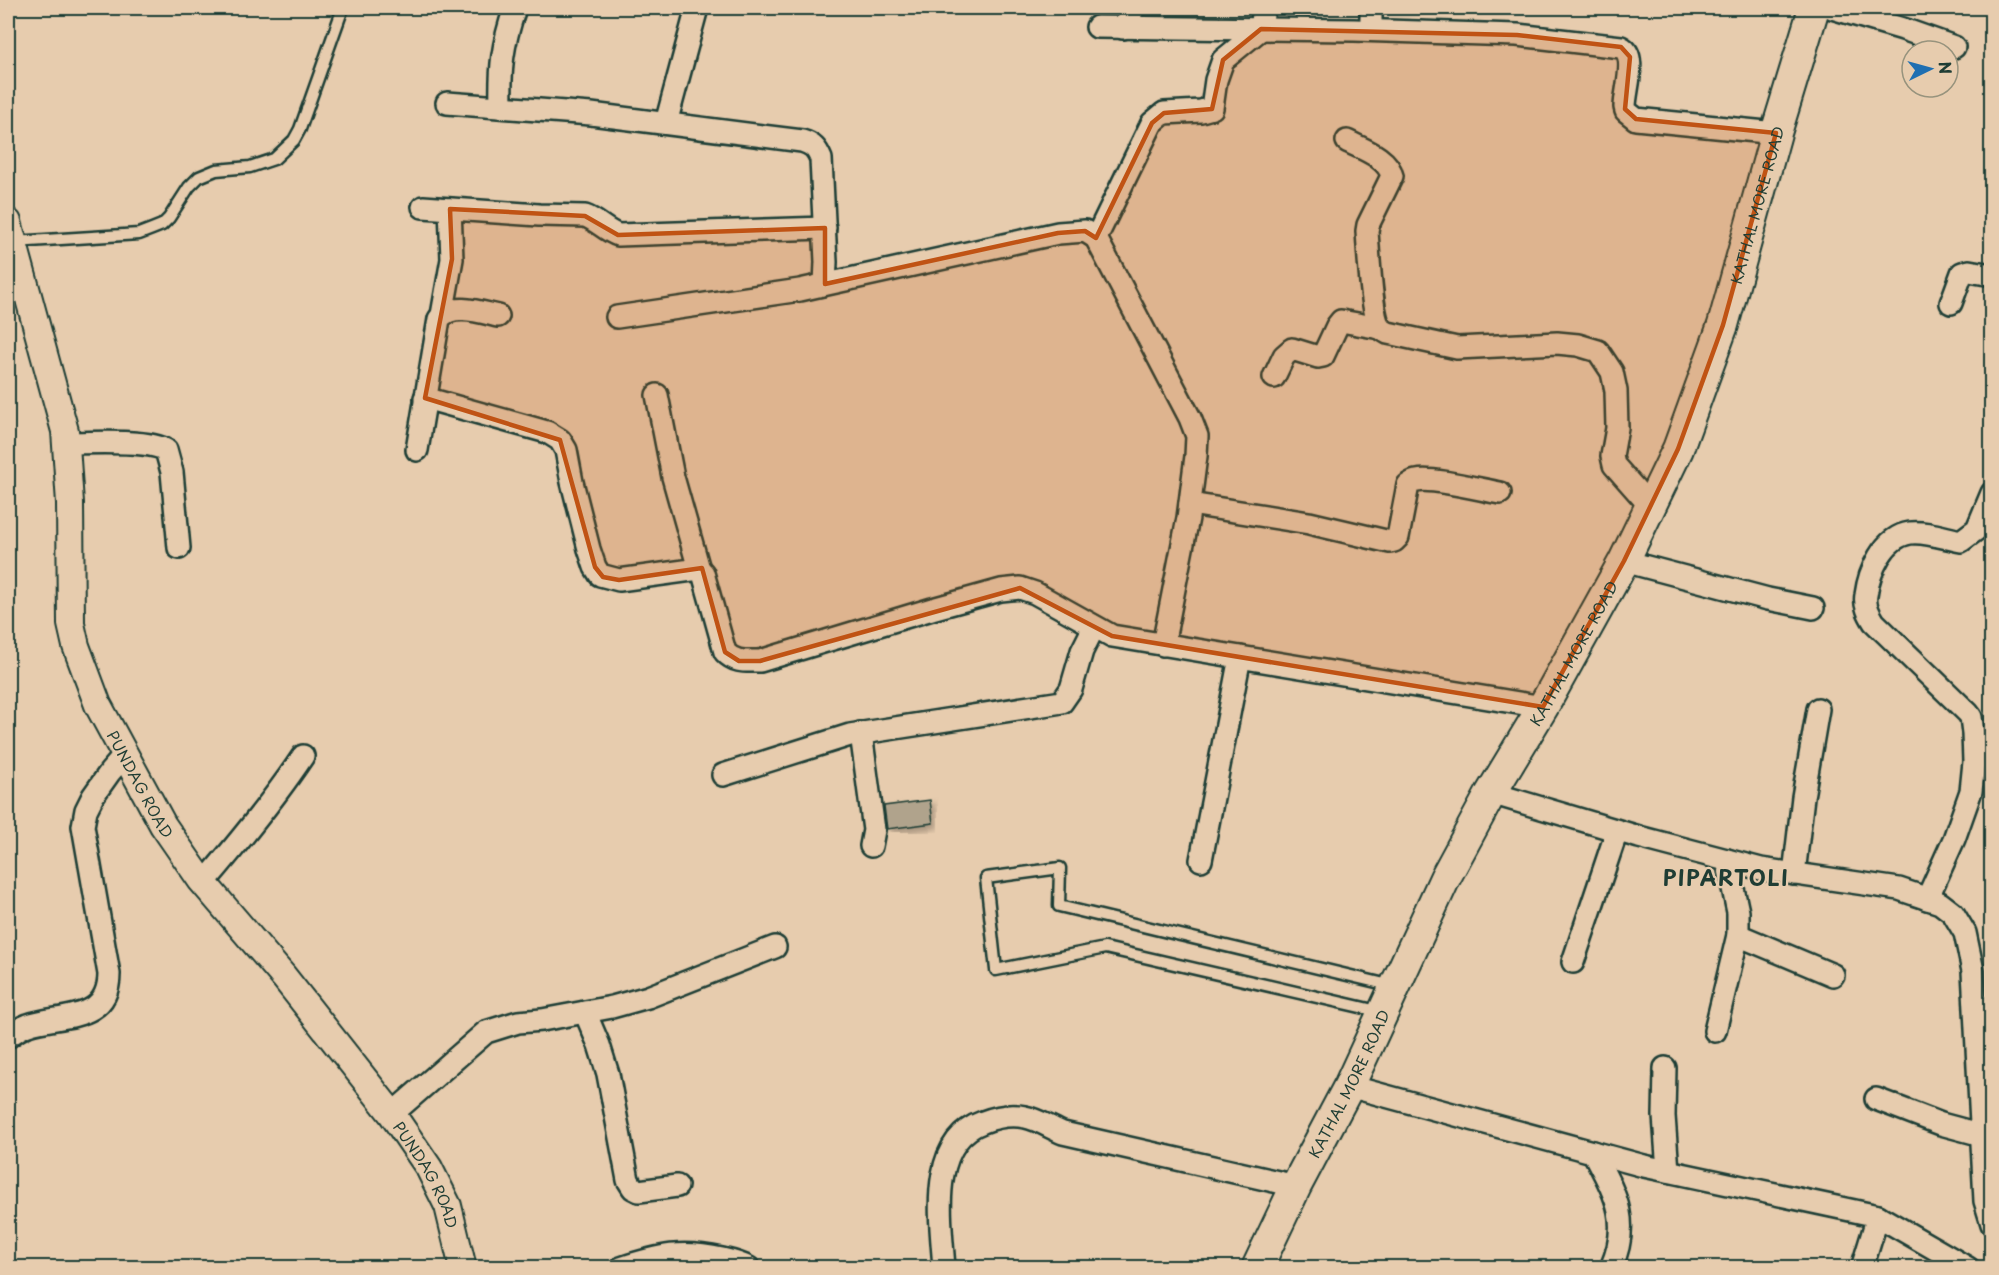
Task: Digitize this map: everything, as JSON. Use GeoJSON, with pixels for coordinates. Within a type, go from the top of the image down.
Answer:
{"type":"FeatureCollection","features":[{"type":"Feature","properties":{"kind":"main road","name":"KATHAL MORE ROAD"},"geometry":{"type":"LineString","coordinates":[[1257,1268],[1296,1186],[1349,1086],[1445,878],[1624,561],[1678,449],[1723,325],[1776,133],[1814,8]]}},
{"type":"Feature","properties":{"kind":"street"},"geometry":{"type":"LineString","coordinates":[[501,107],[501,56],[504,38],[515,8]]}},
{"type":"Feature","properties":{"kind":"street"},"geometry":{"type":"LineString","coordinates":[[666,123],[697,8]]}},
{"type":"Feature","properties":{"kind":"street"},"geometry":{"type":"LineString","coordinates":[[1123,28],[1134,8]]}},
{"type":"Feature","properties":{"kind":"street"},"geometry":{"type":"LineString","coordinates":[[1096,238],[1152,123],[1164,113],[1201,111],[1212,108],[1216,80],[1223,60],[1261,29],[1264,8]]}},
{"type":"Feature","properties":{"kind":"street"},"geometry":{"type":"LineString","coordinates":[[1371,8],[1371,30]]}},
{"type":"Feature","properties":{"kind":"street"},"geometry":{"type":"LineString","coordinates":[[1832,8],[1931,39]]}},
{"type":"Feature","properties":{"kind":"street"},"geometry":{"type":"LineString","coordinates":[[1097,27],[1371,30],[1517,35],[1621,47],[1626,49],[1630,57],[1625,107],[1632,117],[1649,121],[1776,133]]}},
{"type":"Feature","properties":{"kind":"street"},"geometry":{"type":"LineString","coordinates":[[447,103],[591,114],[811,144],[818,150],[821,159],[825,284]]}},
{"type":"Feature","properties":{"kind":"street"},"geometry":{"type":"LineString","coordinates":[[1347,141],[1386,162],[1392,176],[1367,231],[1374,303],[1380,328]]}},
{"type":"Feature","properties":{"kind":"street"},"geometry":{"type":"LineString","coordinates":[[423,207],[585,216],[592,218],[609,232],[618,235],[825,228]]}},
{"type":"Feature","properties":{"kind":"street"},"geometry":{"type":"LineString","coordinates":[[417,450],[436,327],[442,315],[452,259],[450,209]]}},
{"type":"Feature","properties":{"kind":"street"},"geometry":{"type":"LineString","coordinates":[[617,317],[800,290],[1058,233],[1084,231],[1096,238],[1190,418],[1197,436],[1190,504],[1163,645]]}},
{"type":"Feature","properties":{"kind":"street","name":"PUNDAG ROAD"},"geometry":{"type":"LineString","coordinates":[[10,232],[57,396],[66,443],[70,503],[71,624],[76,646],[98,705],[163,825],[204,884],[284,977],[392,1114],[429,1168],[448,1206],[463,1268]]}},
{"type":"Feature","properties":{"kind":"street"},"geometry":{"type":"LineString","coordinates":[[1951,303],[1962,273],[1969,271],[1992,275]]}},
{"type":"Feature","properties":{"kind":"street"},"geometry":{"type":"LineString","coordinates":[[442,315],[452,311],[472,309],[498,316]]}},
{"type":"Feature","properties":{"kind":"street"},"geometry":{"type":"LineString","coordinates":[[1274,377],[1284,356],[1292,349],[1318,357],[1323,356],[1336,326],[1341,321],[1350,321],[1380,328],[1388,333],[1457,348],[1557,343],[1578,345],[1598,351],[1612,372],[1616,392],[1617,428],[1612,456],[1614,465],[1651,507]]}},
{"type":"Feature","properties":{"kind":"street"},"geometry":{"type":"LineString","coordinates":[[657,395],[673,477],[699,569],[704,573],[725,652],[731,658],[739,661],[760,661],[932,609],[1001,590],[1020,588],[1035,593],[1112,636],[1543,707]]}},
{"type":"Feature","properties":{"kind":"street"},"geometry":{"type":"LineString","coordinates":[[425,398],[547,432],[560,440],[566,450],[572,482],[595,567],[603,577],[619,580],[699,569]]}},
{"type":"Feature","properties":{"kind":"street"},"geometry":{"type":"LineString","coordinates":[[66,443],[155,445],[166,450],[172,471],[179,548]]}},
{"type":"Feature","properties":{"kind":"street"},"geometry":{"type":"LineString","coordinates":[[1190,504],[1309,523],[1390,542],[1398,537],[1410,483],[1420,480],[1500,493]]}},
{"type":"Feature","properties":{"kind":"street"},"geometry":{"type":"LineString","coordinates":[[1961,541],[1977,529],[1992,493]]}},
{"type":"Feature","properties":{"kind":"street"},"geometry":{"type":"LineString","coordinates":[[1927,898],[1954,839],[1971,791],[1974,762],[1971,721],[1968,713],[1874,622],[1868,612],[1865,597],[1879,557],[1898,538],[1909,533],[1961,541],[1992,537]]}},
{"type":"Feature","properties":{"kind":"street"},"geometry":{"type":"LineString","coordinates":[[1624,561],[1768,599],[1813,608]]}},
{"type":"Feature","properties":{"kind":"street"},"geometry":{"type":"LineString","coordinates":[[723,775],[850,735],[1062,702],[1071,690],[1083,651],[1094,627]]}},
{"type":"Feature","properties":{"kind":"street"},"geometry":{"type":"LineString","coordinates":[[1202,860],[1240,657]]}},
{"type":"Feature","properties":{"kind":"street"},"geometry":{"type":"LineString","coordinates":[[1794,874],[1803,797],[1818,709]]}},
{"type":"Feature","properties":{"kind":"street"},"geometry":{"type":"LineString","coordinates":[[861,733],[874,830],[871,846]]}},
{"type":"Feature","properties":{"kind":"street"},"geometry":{"type":"LineString","coordinates":[[8,1037],[27,1025],[82,1014],[99,1003],[106,991],[109,974],[83,826],[86,810],[93,796],[124,756]]}},
{"type":"Feature","properties":{"kind":"street"},"geometry":{"type":"LineString","coordinates":[[204,884],[247,833],[303,756]]}},
{"type":"Feature","properties":{"kind":"street"},"geometry":{"type":"LineString","coordinates":[[1491,793],[1617,831],[1761,869],[1899,890],[1940,903],[1953,913],[1965,933],[1983,984],[1982,1135],[1985,1201],[1992,1224]]}},
{"type":"Feature","properties":{"kind":"street"},"geometry":{"type":"LineString","coordinates":[[1573,962],[1617,831]]}},
{"type":"Feature","properties":{"kind":"street"},"geometry":{"type":"LineString","coordinates":[[1715,1031],[1738,935],[1738,912],[1727,860]]}},
{"type":"Feature","properties":{"kind":"street"},"geometry":{"type":"LineString","coordinates":[[1738,935],[1833,975]]}},
{"type":"Feature","properties":{"kind":"street"},"geometry":{"type":"LineString","coordinates":[[392,1114],[486,1032],[518,1022],[585,1012],[648,997],[775,947]]}},
{"type":"Feature","properties":{"kind":"street"},"geometry":{"type":"LineString","coordinates":[[585,1012],[608,1074],[628,1180],[633,1188],[639,1191],[677,1186]]}},
{"type":"Feature","properties":{"kind":"street"},"geometry":{"type":"LineString","coordinates":[[1665,1068],[1664,1116],[1668,1171]]}},
{"type":"Feature","properties":{"kind":"street"},"geometry":{"type":"LineString","coordinates":[[1349,1086],[1668,1171],[1878,1216],[1968,1268]]}},
{"type":"Feature","properties":{"kind":"street"},"geometry":{"type":"LineString","coordinates":[[1876,1099],[1941,1124],[1982,1135]]}},
{"type":"Feature","properties":{"kind":"street"},"geometry":{"type":"LineString","coordinates":[[944,1268],[939,1202],[941,1181],[947,1159],[964,1132],[976,1125],[1000,1117],[1018,1115],[1028,1117],[1063,1133],[1296,1186]]}},
{"type":"Feature","properties":{"kind":"street"},"geometry":{"type":"LineString","coordinates":[[1593,1152],[1618,1204],[1621,1224],[1617,1254],[1611,1268]]}},
{"type":"Feature","properties":{"kind":"street"},"geometry":{"type":"LineString","coordinates":[[1862,1268],[1878,1216]]}},
{"type":"Feature","properties":{"kind":"street"},"geometry":{"type":"LineString","coordinates":[[621,1268],[640,1261],[682,1253],[712,1257],[749,1268]]}},
{"type":"Feature","properties":{"kind":"lane"},"geometry":{"type":"LineString","coordinates":[[10,232],[139,234],[162,225],[175,210],[189,187],[199,177],[216,170],[250,167],[274,159],[294,140],[300,129],[343,8]]}},
{"type":"Feature","properties":{"kind":"lane"},"geometry":{"type":"LineString","coordinates":[[1060,868],[1059,906],[1390,999],[1105,948],[996,970],[986,878],[1060,868]]}},
{"type":"Feature","properties":{"kind":"highlighted area"},"geometry":{"type":"Polygon","coordinates":[[[1261,29],[1517,35],[1621,47],[1630,57],[1625,109],[1636,119],[1776,133],[1723,325],[1678,449],[1624,561],[1543,707],[1112,636],[1020,588],[760,661],[739,661],[725,652],[702,568],[619,580],[603,577],[595,567],[560,440],[425,398],[452,259],[450,209],[585,216],[618,235],[825,228],[825,284],[1058,233],[1085,231],[1096,238],[1152,123],[1164,113],[1212,109],[1223,60],[1261,29]]]}},
{"type":"Feature","properties":{"kind":"building"},"geometry":{"type":"Polygon","coordinates":[[[930,800],[933,823],[887,829],[884,806],[930,800]]]}},
{"type":"Feature","properties":{"kind":"district","name":"PIPARTOLI"},"geometry":{"type":"Point","coordinates":[1726,877]}}]}
